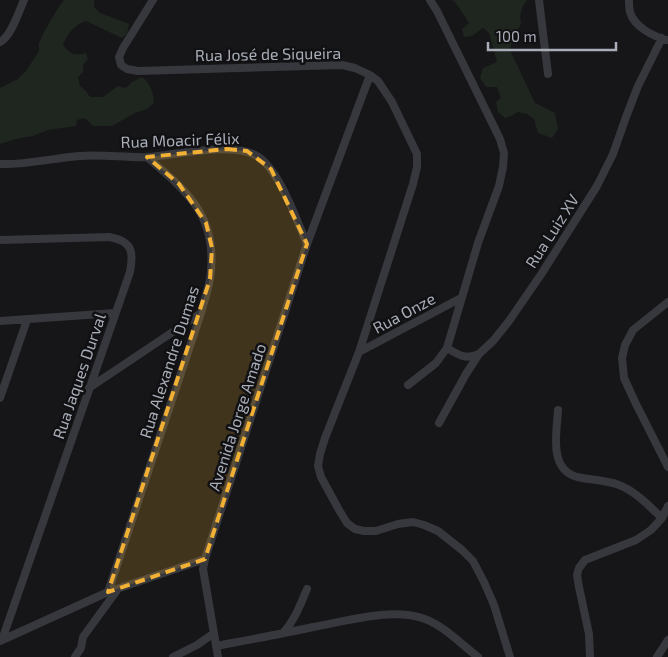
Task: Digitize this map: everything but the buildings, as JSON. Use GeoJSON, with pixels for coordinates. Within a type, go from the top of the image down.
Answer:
{"type":"FeatureCollection","features":[{"type":"Feature","properties":{"kind":"street"},"geometry":{"type":"LineString","coordinates":[[0,42],[10,32],[24,0]]}},
{"type":"Feature","properties":{"kind":"street","name":"Rua José de Siqueira"},"geometry":{"type":"LineString","coordinates":[[153,0],[123,48],[120,57],[121,65],[127,69],[138,71],[342,65],[355,68],[370,75],[378,81],[392,102],[417,154],[417,167],[359,352],[320,454],[318,466],[320,477],[347,523],[355,529],[364,531],[376,530],[413,522],[424,524],[438,531],[462,550],[473,561],[484,582],[494,605],[510,657]]}},
{"type":"Feature","properties":{"kind":"street"},"geometry":{"type":"LineString","coordinates":[[408,385],[436,363],[447,348],[478,243],[499,186],[504,153],[496,130],[430,0]]}},
{"type":"Feature","properties":{"kind":"street"},"geometry":{"type":"LineString","coordinates":[[538,0],[548,74]]}},
{"type":"Feature","properties":{"kind":"street"},"geometry":{"type":"LineString","coordinates":[[629,0],[631,14],[637,24],[652,34],[665,39]]}},
{"type":"Feature","properties":{"kind":"street","name":"Rua Luiz XV"},"geometry":{"type":"LineString","coordinates":[[439,423],[479,354],[510,321],[597,186],[613,154],[638,86],[665,39]]}},
{"type":"Feature","properties":{"kind":"street","name":"Avenida Jorge Amado"},"geometry":{"type":"LineString","coordinates":[[218,657],[203,569],[205,560],[307,244],[370,75]]}},
{"type":"Feature","properties":{"kind":"street","name":"Rua Moacir Félix"},"geometry":{"type":"LineString","coordinates":[[0,164],[80,156],[147,157],[227,149],[247,151],[259,156],[271,169],[282,186],[307,244]]}},
{"type":"Feature","properties":{"kind":"street","name":"Rua Alexandre Dumas"},"geometry":{"type":"LineString","coordinates":[[108,592],[201,313],[210,280],[212,248],[206,223],[193,201],[179,184],[147,157]]}},
{"type":"Feature","properties":{"kind":"street","name":"Rua Jaques Durval"},"geometry":{"type":"LineString","coordinates":[[0,240],[109,236],[125,242],[131,250],[133,260],[1,640]]}},
{"type":"Feature","properties":{"kind":"street","name":"Rua Onze"},"geometry":{"type":"LineString","coordinates":[[359,352],[461,298]]}},
{"type":"Feature","properties":{"kind":"street"},"geometry":{"type":"LineString","coordinates":[[668,302],[633,330],[625,345],[622,358],[624,378],[668,467]]}},
{"type":"Feature","properties":{"kind":"street"},"geometry":{"type":"LineString","coordinates":[[0,321],[115,313]]}},
{"type":"Feature","properties":{"kind":"street"},"geometry":{"type":"LineString","coordinates":[[89,388],[201,313]]}},
{"type":"Feature","properties":{"kind":"street"},"geometry":{"type":"LineString","coordinates":[[0,398],[27,320]]}},
{"type":"Feature","properties":{"kind":"street"},"geometry":{"type":"LineString","coordinates":[[447,348],[465,357],[479,354]]}},
{"type":"Feature","properties":{"kind":"street"},"geometry":{"type":"LineString","coordinates":[[558,410],[556,449],[558,461],[566,471],[575,476],[610,482],[620,486],[633,493],[662,518]]}},
{"type":"Feature","properties":{"kind":"street"},"geometry":{"type":"LineString","coordinates":[[590,657],[589,634],[578,581],[579,568],[585,560],[636,540],[651,530],[662,518],[668,506]]}},
{"type":"Feature","properties":{"kind":"street"},"geometry":{"type":"LineString","coordinates":[[1,640],[108,592],[205,560]]}},
{"type":"Feature","properties":{"kind":"street"},"geometry":{"type":"LineString","coordinates":[[75,657],[81,648],[83,637],[118,589]]}},
{"type":"Feature","properties":{"kind":"street"},"geometry":{"type":"LineString","coordinates":[[283,633],[295,617],[307,589]]}},
{"type":"Feature","properties":{"kind":"street"},"geometry":{"type":"LineString","coordinates":[[216,646],[369,617],[398,614],[426,620],[438,626],[478,657]]}},
{"type":"Feature","properties":{"kind":"street"},"geometry":{"type":"LineString","coordinates":[[173,657],[214,634]]}},
{"type":"Feature","properties":{"kind":"street"},"geometry":{"type":"LineString","coordinates":[[656,657],[668,640]]}},
{"type":"Feature","properties":{"kind":"highlighted area"},"geometry":{"type":"Polygon","coordinates":[[[227,149],[247,151],[271,169],[307,244],[205,559],[108,592],[210,279],[212,248],[206,223],[179,184],[147,157],[227,149]]]}},
{"type":"Feature","properties":{"kind":"shaded area"},"geometry":{"type":"Polygon","coordinates":[[[64,0],[94,0],[94,7],[100,13],[129,24],[127,34],[122,38],[86,21],[78,24],[70,33],[63,44],[65,47],[72,53],[86,53],[88,59],[83,65],[83,72],[78,77],[80,86],[90,97],[103,97],[118,86],[126,88],[132,82],[142,77],[151,88],[154,103],[147,109],[135,113],[112,126],[93,126],[85,118],[77,120],[76,126],[48,130],[33,136],[0,144],[0,88],[18,79],[26,71],[39,51],[39,43],[44,32],[64,0]]]}},
{"type":"Feature","properties":{"kind":"shaded area"},"geometry":{"type":"Polygon","coordinates":[[[452,0],[527,0],[520,16],[521,24],[512,40],[510,50],[535,103],[555,113],[558,129],[552,138],[538,133],[534,119],[527,114],[518,112],[505,118],[498,112],[496,102],[501,98],[497,87],[486,87],[480,78],[483,68],[497,62],[489,33],[483,28],[472,36],[464,37],[462,29],[469,23],[452,0]]]}}]}
